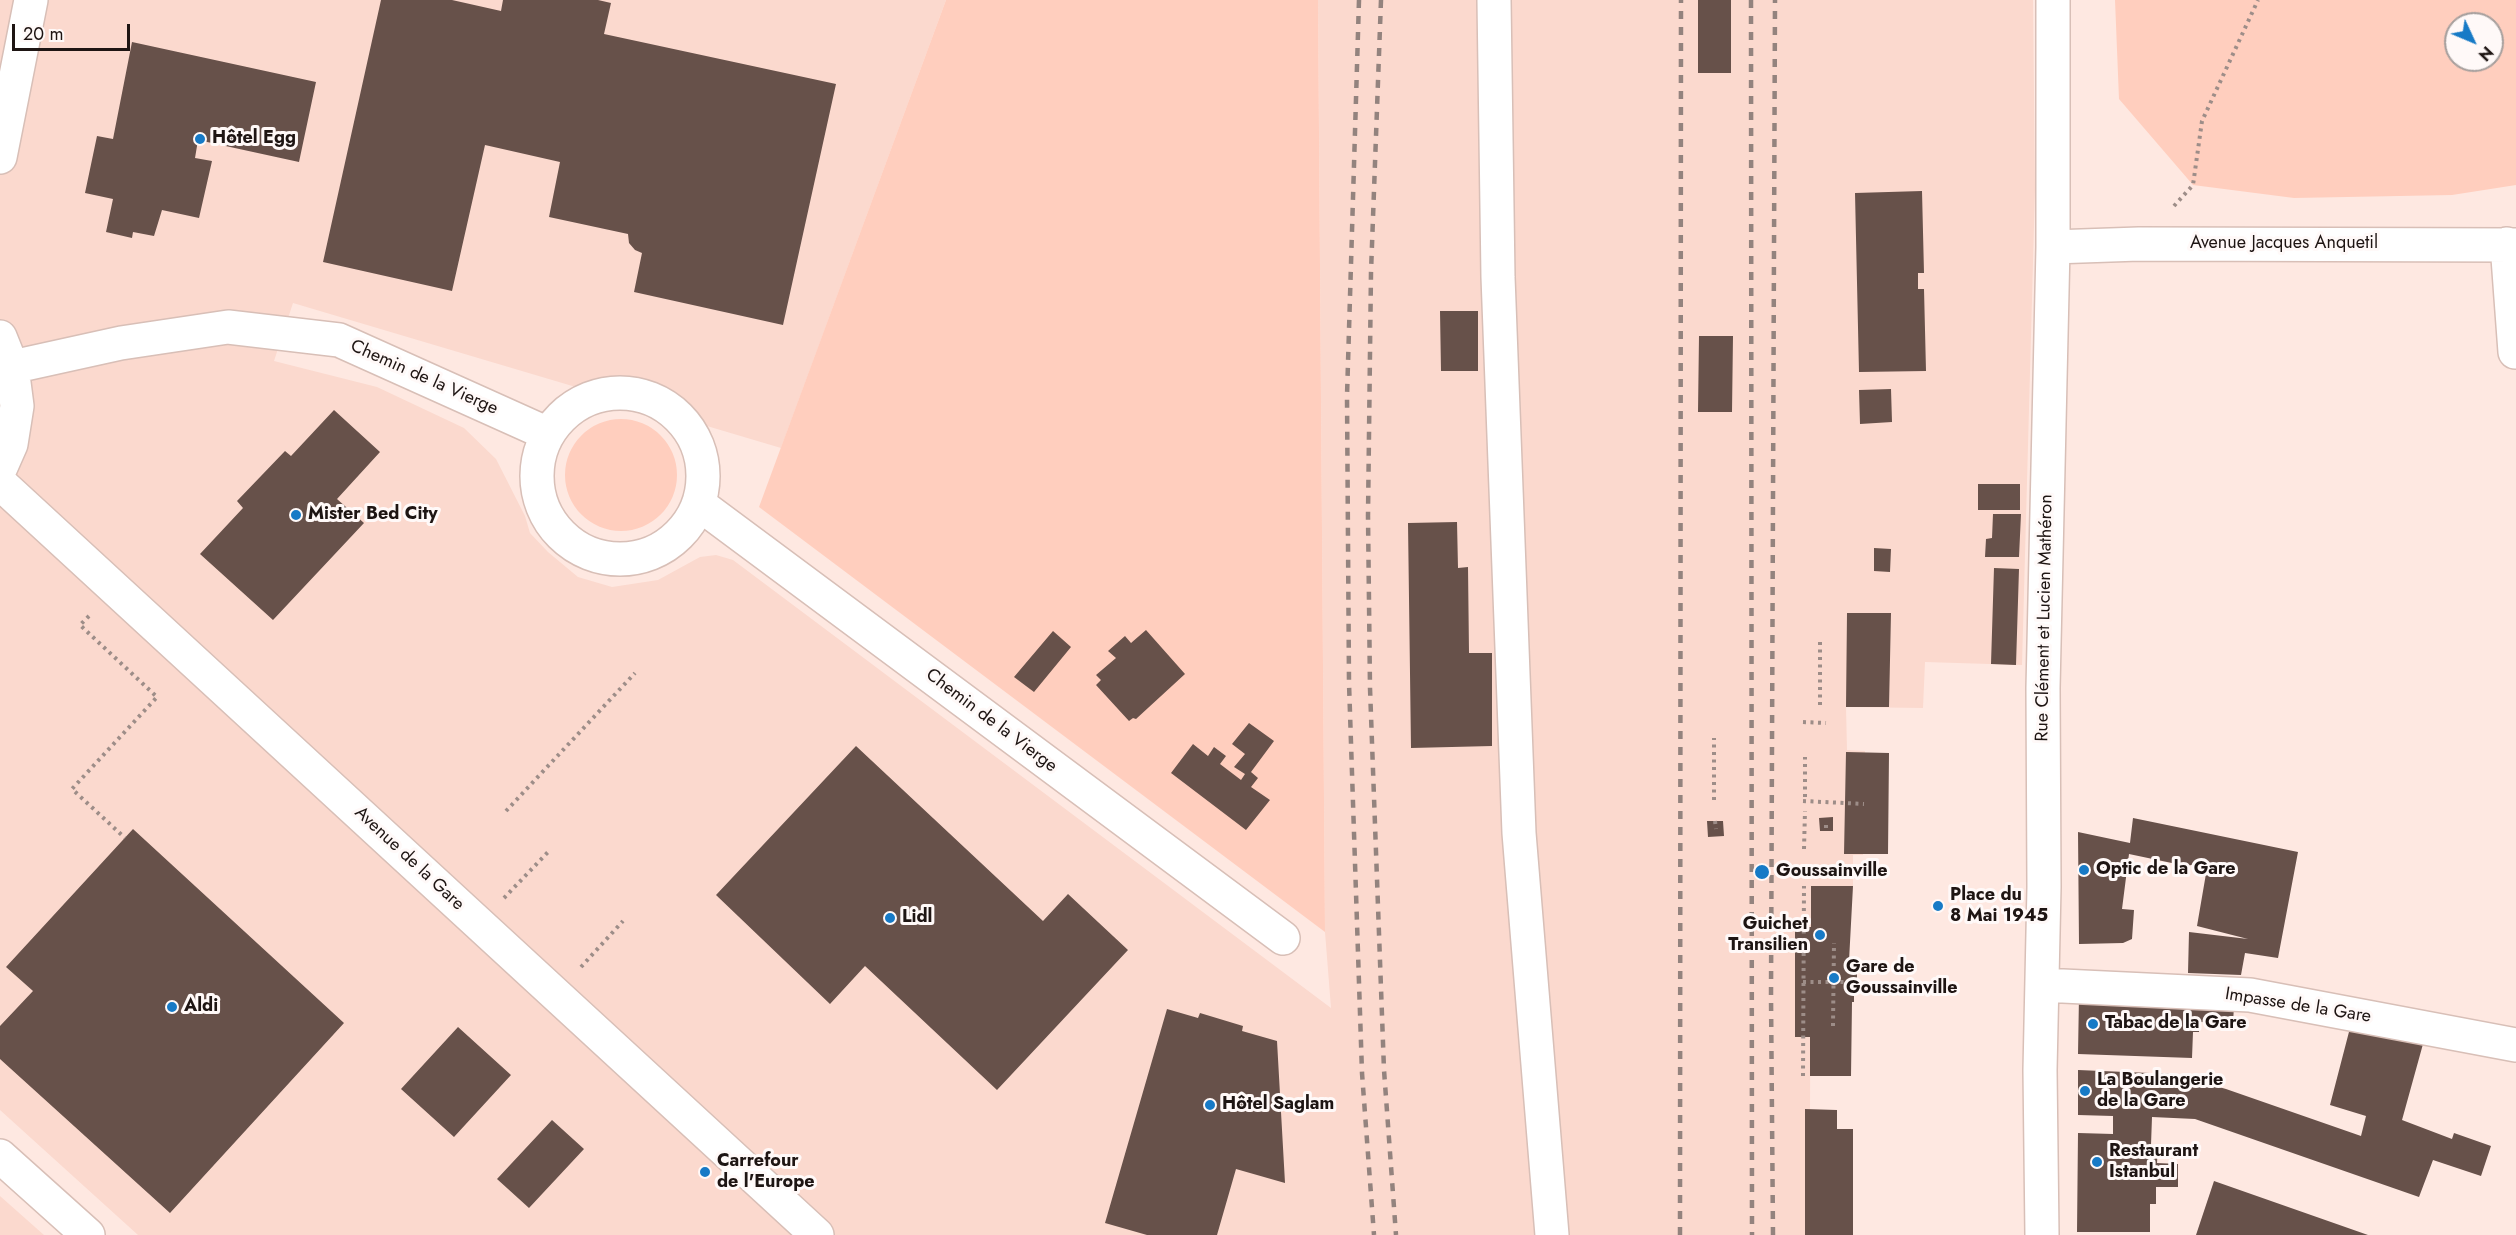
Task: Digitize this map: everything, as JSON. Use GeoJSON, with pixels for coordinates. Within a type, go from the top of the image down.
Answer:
{"type":"FeatureCollection","features":[{"type":"Feature","properties":{"kind":"street"},"geometry":{"type":"LineString","coordinates":[[0,157],[31,0]]}},
{"type":"Feature","properties":{"kind":"street"},"geometry":{"type":"LineString","coordinates":[[1494,0],[1498,277],[1519,833],[1552,1235]]}},
{"type":"Feature","properties":{"kind":"street","name":"Rue Clément et Lucien Mathéron"},"geometry":{"type":"LineString","coordinates":[[2042,1235],[2043,688],[2053,247],[2053,0]]}},
{"type":"Feature","properties":{"kind":"street","name":"Avenue Jacques Anquetil"},"geometry":{"type":"LineString","coordinates":[[2053,247],[2139,244],[2511,244]]}},
{"type":"Feature","properties":{"kind":"street"},"geometry":{"type":"LineString","coordinates":[[2511,244],[2515,352]]}},
{"type":"Feature","properties":{"kind":"street","name":"Chemin de la Vierge"},"geometry":{"type":"LineString","coordinates":[[12,367],[121,343],[228,327],[339,340],[548,434]]}},
{"type":"Feature","properties":{"kind":"street"},"geometry":{"type":"LineString","coordinates":[[0,337],[12,367],[17,406],[11,444],[0,469]]}},
{"type":"Feature","properties":{"kind":"street"},"geometry":{"type":"LineString","coordinates":[[615,393],[643,396],[667,407],[687,426],[700,450],[704,477],[699,504],[672,558],[613,560],[586,553],[563,537],[529,498],[538,460],[548,434],[565,413],[589,399],[615,393]]}},
{"type":"Feature","properties":{"kind":"street","name":"Avenue de la Gare"},"geometry":{"type":"LineString","coordinates":[[0,483],[817,1235]]}},
{"type":"Feature","properties":{"kind":"street","name":"Chemin de la Vierge"},"geometry":{"type":"LineString","coordinates":[[699,504],[1283,938]]}},
{"type":"Feature","properties":{"kind":"street","name":"Impasse de la Gare"},"geometry":{"type":"LineString","coordinates":[[2042,985],[2250,995],[2516,1045]]}},
{"type":"Feature","properties":{"kind":"street"},"geometry":{"type":"LineString","coordinates":[[0,1156],[88,1235]]}},
{"type":"Feature","properties":{"kind":"path"},"geometry":{"type":"LineString","coordinates":[[2139,244],[2193,185],[2202,121],[2258,0]]}},
{"type":"Feature","properties":{"kind":"path"},"geometry":{"type":"LineString","coordinates":[[114,589],[80,625],[157,697],[72,789],[125,838]]}},
{"type":"Feature","properties":{"kind":"path"},"geometry":{"type":"LineString","coordinates":[[1820,642],[1820,707]]}},
{"type":"Feature","properties":{"kind":"path"},"geometry":{"type":"LineString","coordinates":[[506,811],[635,673]]}},
{"type":"Feature","properties":{"kind":"path"},"geometry":{"type":"LineString","coordinates":[[1803,722],[1826,723]]}},
{"type":"Feature","properties":{"kind":"path"},"geometry":{"type":"LineString","coordinates":[[1714,738],[1714,800]]}},
{"type":"Feature","properties":{"kind":"path"},"geometry":{"type":"LineString","coordinates":[[1805,757],[1804,799],[1864,804]]}},
{"type":"Feature","properties":{"kind":"path"},"geometry":{"type":"LineString","coordinates":[[1804,849],[1805,811]]}},
{"type":"Feature","properties":{"kind":"path"},"geometry":{"type":"LineString","coordinates":[[1715,820],[1716,829]]}},
{"type":"Feature","properties":{"kind":"path"},"geometry":{"type":"LineString","coordinates":[[1826,825],[1826,831]]}},
{"type":"Feature","properties":{"kind":"path"},"geometry":{"type":"LineString","coordinates":[[503,899],[549,851]]}},
{"type":"Feature","properties":{"kind":"path"},"geometry":{"type":"LineString","coordinates":[[1809,875],[1815,875]]}},
{"type":"Feature","properties":{"kind":"path"},"geometry":{"type":"LineString","coordinates":[[1803,1076],[1804,886]]}},
{"type":"Feature","properties":{"kind":"path"},"geometry":{"type":"LineString","coordinates":[[579,969],[623,921]]}},
{"type":"Feature","properties":{"kind":"path"},"geometry":{"type":"LineString","coordinates":[[1833,1026],[1834,943]]}},
{"type":"Feature","properties":{"kind":"path"},"geometry":{"type":"LineString","coordinates":[[1803,982],[1857,982]]}},
{"type":"Feature","properties":{"kind":"shaded area"},"geometry":{"type":"Polygon","coordinates":[[[0,0],[946,0],[781,448],[293,303],[274,361],[377,387],[464,428],[496,459],[525,516],[530,533],[548,552],[578,577],[612,587],[658,580],[700,557],[716,555],[733,560],[1331,1008],[1325,932],[1318,0],[2033,0],[2035,189],[2022,665],[1925,662],[1923,708],[1846,707],[1847,750],[1865,751],[1863,855],[1853,855],[1853,886],[1811,886],[1810,1110],[1805,1110],[1805,1235],[138,1235],[0,1110],[0,0]]]}},
{"type":"Feature","properties":{"kind":"shaded area"},"geometry":{"type":"Polygon","coordinates":[[[946,0],[1318,0],[1325,932],[759,507],[946,0]]]}},
{"type":"Feature","properties":{"kind":"shaded area"},"geometry":{"type":"Polygon","coordinates":[[[2115,0],[2516,0],[2516,185],[2452,195],[2294,198],[2193,185],[2119,99],[2115,0]]]}},
{"type":"Feature","properties":{"kind":"shaded area"},"geometry":{"type":"Polygon","coordinates":[[[621,419],[642,423],[660,436],[673,454],[677,475],[673,496],[660,514],[642,527],[621,531],[600,527],[582,514],[569,496],[565,475],[569,454],[582,436],[600,423],[621,419]]]}},
{"type":"Feature","properties":{"kind":"shaded area"},"geometry":{"type":"Polygon","coordinates":[[[0,1196],[44,1235],[0,1235],[0,1196]]]}},
{"type":"Feature","properties":{"kind":"building"},"geometry":{"type":"Polygon","coordinates":[[[381,0],[452,0],[501,11],[503,0],[598,0],[611,3],[604,34],[836,84],[783,325],[634,292],[642,253],[635,250],[629,243],[628,234],[549,217],[560,162],[485,145],[452,291],[323,262],[381,0]]]}},
{"type":"Feature","properties":{"kind":"building"},"geometry":{"type":"Polygon","coordinates":[[[1698,0],[1731,0],[1731,73],[1698,73],[1698,0]]]}},
{"type":"Feature","properties":{"kind":"building","name":"Hôtel Egg"},"geometry":{"type":"Polygon","coordinates":[[[132,42],[316,82],[299,162],[198,140],[195,158],[212,161],[199,218],[162,210],[154,236],[133,232],[132,238],[106,232],[113,199],[85,193],[97,136],[113,139],[132,42]]]}},
{"type":"Feature","properties":{"kind":"building"},"geometry":{"type":"Polygon","coordinates":[[[1922,191],[1924,273],[1918,273],[1918,289],[1924,289],[1926,371],[1859,372],[1855,193],[1922,191]]]}},
{"type":"Feature","properties":{"kind":"building"},"geometry":{"type":"Polygon","coordinates":[[[1440,311],[1478,311],[1478,371],[1441,371],[1440,311]]]}},
{"type":"Feature","properties":{"kind":"building"},"geometry":{"type":"Polygon","coordinates":[[[1699,336],[1733,336],[1732,412],[1698,412],[1699,336]]]}},
{"type":"Feature","properties":{"kind":"building"},"geometry":{"type":"Polygon","coordinates":[[[1891,389],[1892,422],[1860,424],[1859,390],[1891,389]]]}},
{"type":"Feature","properties":{"kind":"building","name":"Mister Bed City"},"geometry":{"type":"Polygon","coordinates":[[[334,410],[380,452],[337,499],[364,523],[273,620],[200,554],[243,508],[237,501],[285,451],[291,456],[334,410]]]}},
{"type":"Feature","properties":{"kind":"building"},"geometry":{"type":"Polygon","coordinates":[[[1978,484],[2020,484],[2020,510],[1978,510],[1978,484]]]}},
{"type":"Feature","properties":{"kind":"building"},"geometry":{"type":"Polygon","coordinates":[[[1993,514],[2021,514],[2019,557],[1985,557],[1986,539],[1992,538],[1993,514]]]}},
{"type":"Feature","properties":{"kind":"building"},"geometry":{"type":"Polygon","coordinates":[[[1457,522],[1458,568],[1468,567],[1469,653],[1492,653],[1492,746],[1411,748],[1408,523],[1457,522]]]}},
{"type":"Feature","properties":{"kind":"building"},"geometry":{"type":"Polygon","coordinates":[[[1874,548],[1891,549],[1890,572],[1874,571],[1874,548]]]}},
{"type":"Feature","properties":{"kind":"building"},"geometry":{"type":"Polygon","coordinates":[[[1994,568],[2019,569],[2016,665],[1991,664],[1994,568]]]}},
{"type":"Feature","properties":{"kind":"building"},"geometry":{"type":"Polygon","coordinates":[[[1847,613],[1891,613],[1889,707],[1846,707],[1847,613]]]}},
{"type":"Feature","properties":{"kind":"building"},"geometry":{"type":"Polygon","coordinates":[[[1146,630],[1185,674],[1136,719],[1129,721],[1096,685],[1101,680],[1096,675],[1116,658],[1108,651],[1125,636],[1131,643],[1146,630]]]}},
{"type":"Feature","properties":{"kind":"building"},"geometry":{"type":"Polygon","coordinates":[[[1053,631],[1071,647],[1034,692],[1014,677],[1053,631]]]}},
{"type":"Feature","properties":{"kind":"building"},"geometry":{"type":"Polygon","coordinates":[[[1249,723],[1274,741],[1251,772],[1258,778],[1251,787],[1270,800],[1246,830],[1171,773],[1193,744],[1208,756],[1214,747],[1226,756],[1220,764],[1241,780],[1245,774],[1234,767],[1245,754],[1232,744],[1249,723]]]}},
{"type":"Feature","properties":{"kind":"building","name":"Lidl"},"geometry":{"type":"Polygon","coordinates":[[[856,746],[1043,921],[1068,894],[1128,950],[997,1090],[865,966],[830,1004],[716,895],[856,746]]]}},
{"type":"Feature","properties":{"kind":"building"},"geometry":{"type":"Polygon","coordinates":[[[1846,752],[1889,753],[1888,854],[1844,854],[1846,752]]]}},
{"type":"Feature","properties":{"kind":"building"},"geometry":{"type":"Polygon","coordinates":[[[1833,817],[1833,831],[1820,831],[1819,818],[1833,817]]]}},
{"type":"Feature","properties":{"kind":"building"},"geometry":{"type":"Polygon","coordinates":[[[2133,818],[2298,852],[2278,958],[2245,953],[2241,975],[2188,973],[2189,932],[2248,939],[2197,926],[2208,862],[2186,866],[2129,854],[2122,909],[2134,910],[2132,939],[2123,943],[2079,944],[2078,832],[2130,843],[2133,818]]]}},
{"type":"Feature","properties":{"kind":"building"},"geometry":{"type":"Polygon","coordinates":[[[1707,821],[1723,821],[1724,836],[1708,837],[1707,821]]]}},
{"type":"Feature","properties":{"kind":"building","name":"Aldi"},"geometry":{"type":"Polygon","coordinates":[[[133,829],[344,1023],[170,1213],[0,1059],[0,1026],[33,991],[6,967],[133,829]]]}},
{"type":"Feature","properties":{"kind":"building","name":"Gare de Goussainville"},"geometry":{"type":"Polygon","coordinates":[[[1811,886],[1853,886],[1849,961],[1855,961],[1854,969],[1857,969],[1857,994],[1854,994],[1854,1002],[1852,1002],[1851,1076],[1810,1076],[1810,1037],[1795,1037],[1795,927],[1811,927],[1811,886]]]}},
{"type":"Feature","properties":{"kind":"building"},"geometry":{"type":"Polygon","coordinates":[[[2079,996],[2234,1006],[2233,1023],[2199,1022],[2199,1032],[2193,1032],[2192,1058],[2078,1054],[2079,996]]]}},
{"type":"Feature","properties":{"kind":"building","name":"Hôtel Saglam"},"geometry":{"type":"Polygon","coordinates":[[[1167,1009],[1198,1018],[1200,1013],[1243,1026],[1242,1031],[1277,1041],[1285,1183],[1236,1169],[1217,1235],[1147,1235],[1105,1223],[1167,1009]]]}},
{"type":"Feature","properties":{"kind":"building"},"geometry":{"type":"Polygon","coordinates":[[[458,1027],[511,1075],[454,1137],[401,1089],[458,1027]]]}},
{"type":"Feature","properties":{"kind":"building"},"geometry":{"type":"Polygon","coordinates":[[[2350,1028],[2423,1044],[2402,1120],[2452,1139],[2454,1133],[2491,1146],[2481,1176],[2433,1160],[2419,1197],[2195,1119],[2152,1117],[2151,1145],[2158,1145],[2157,1163],[2178,1164],[2178,1187],[2156,1187],[2156,1204],[2150,1204],[2150,1232],[2077,1232],[2078,1133],[2113,1134],[2113,1116],[2078,1115],[2078,1070],[2173,1074],[2226,1089],[2361,1136],[2366,1116],[2330,1105],[2350,1028]]]}},
{"type":"Feature","properties":{"kind":"building"},"geometry":{"type":"Polygon","coordinates":[[[1805,1109],[1837,1110],[1837,1129],[1853,1129],[1853,1235],[1805,1235],[1805,1109]]]}},
{"type":"Feature","properties":{"kind":"building"},"geometry":{"type":"Polygon","coordinates":[[[552,1120],[584,1149],[529,1208],[497,1179],[552,1120]]]}},
{"type":"Feature","properties":{"kind":"building"},"geometry":{"type":"Polygon","coordinates":[[[2214,1181],[2368,1235],[2196,1235],[2214,1181]]]}},
{"type":"Feature","properties":{"kind":"railway"},"geometry":{"type":"LineString","coordinates":[[1359,0],[1347,396],[1349,683],[1362,1073],[1374,1235]]}},
{"type":"Feature","properties":{"kind":"railway"},"geometry":{"type":"LineString","coordinates":[[1381,0],[1371,272],[1368,516],[1370,688],[1384,1070],[1396,1235]]}},
{"type":"Feature","properties":{"kind":"railway"},"geometry":{"type":"LineString","coordinates":[[1680,1235],[1681,0]]}},
{"type":"Feature","properties":{"kind":"railway"},"geometry":{"type":"LineString","coordinates":[[1751,0],[1752,1235]]}},
{"type":"Feature","properties":{"kind":"railway"},"geometry":{"type":"LineString","coordinates":[[1773,1235],[1771,996],[1775,0]]}},
{"type":"Feature","properties":{"kind":"place","name":"Hôtel Egg"},"geometry":{"type":"Point","coordinates":[200,139]}},
{"type":"Feature","properties":{"kind":"place","name":"Mister Bed City"},"geometry":{"type":"Point","coordinates":[296,515]}},
{"type":"Feature","properties":{"kind":"place","name":"Optic de la Gare"},"geometry":{"type":"Point","coordinates":[2084,870]}},
{"type":"Feature","properties":{"kind":"place","name":"Goussainville"},"geometry":{"type":"Point","coordinates":[1762,872]}},
{"type":"Feature","properties":{"kind":"place","name":"Place du 8 Mai 1945"},"geometry":{"type":"Point","coordinates":[1938,906]}},
{"type":"Feature","properties":{"kind":"place","name":"Lidl"},"geometry":{"type":"Point","coordinates":[890,918]}},
{"type":"Feature","properties":{"kind":"place","name":"Guichet Transilien"},"geometry":{"type":"Point","coordinates":[1820,935]}},
{"type":"Feature","properties":{"kind":"place","name":"Gare de Goussainville"},"geometry":{"type":"Point","coordinates":[1834,978]}},
{"type":"Feature","properties":{"kind":"place","name":"Aldi"},"geometry":{"type":"Point","coordinates":[172,1007]}},
{"type":"Feature","properties":{"kind":"place","name":"Tabac de la Gare"},"geometry":{"type":"Point","coordinates":[2093,1024]}},
{"type":"Feature","properties":{"kind":"place","name":"La Boulangerie de la Gare"},"geometry":{"type":"Point","coordinates":[2085,1091]}},
{"type":"Feature","properties":{"kind":"place","name":"Hôtel Saglam"},"geometry":{"type":"Point","coordinates":[1210,1105]}},
{"type":"Feature","properties":{"kind":"place","name":"Restaurant Istanbul"},"geometry":{"type":"Point","coordinates":[2097,1162]}},
{"type":"Feature","properties":{"kind":"place","name":"Carrefour de l'Europe"},"geometry":{"type":"Point","coordinates":[705,1172]}}]}
